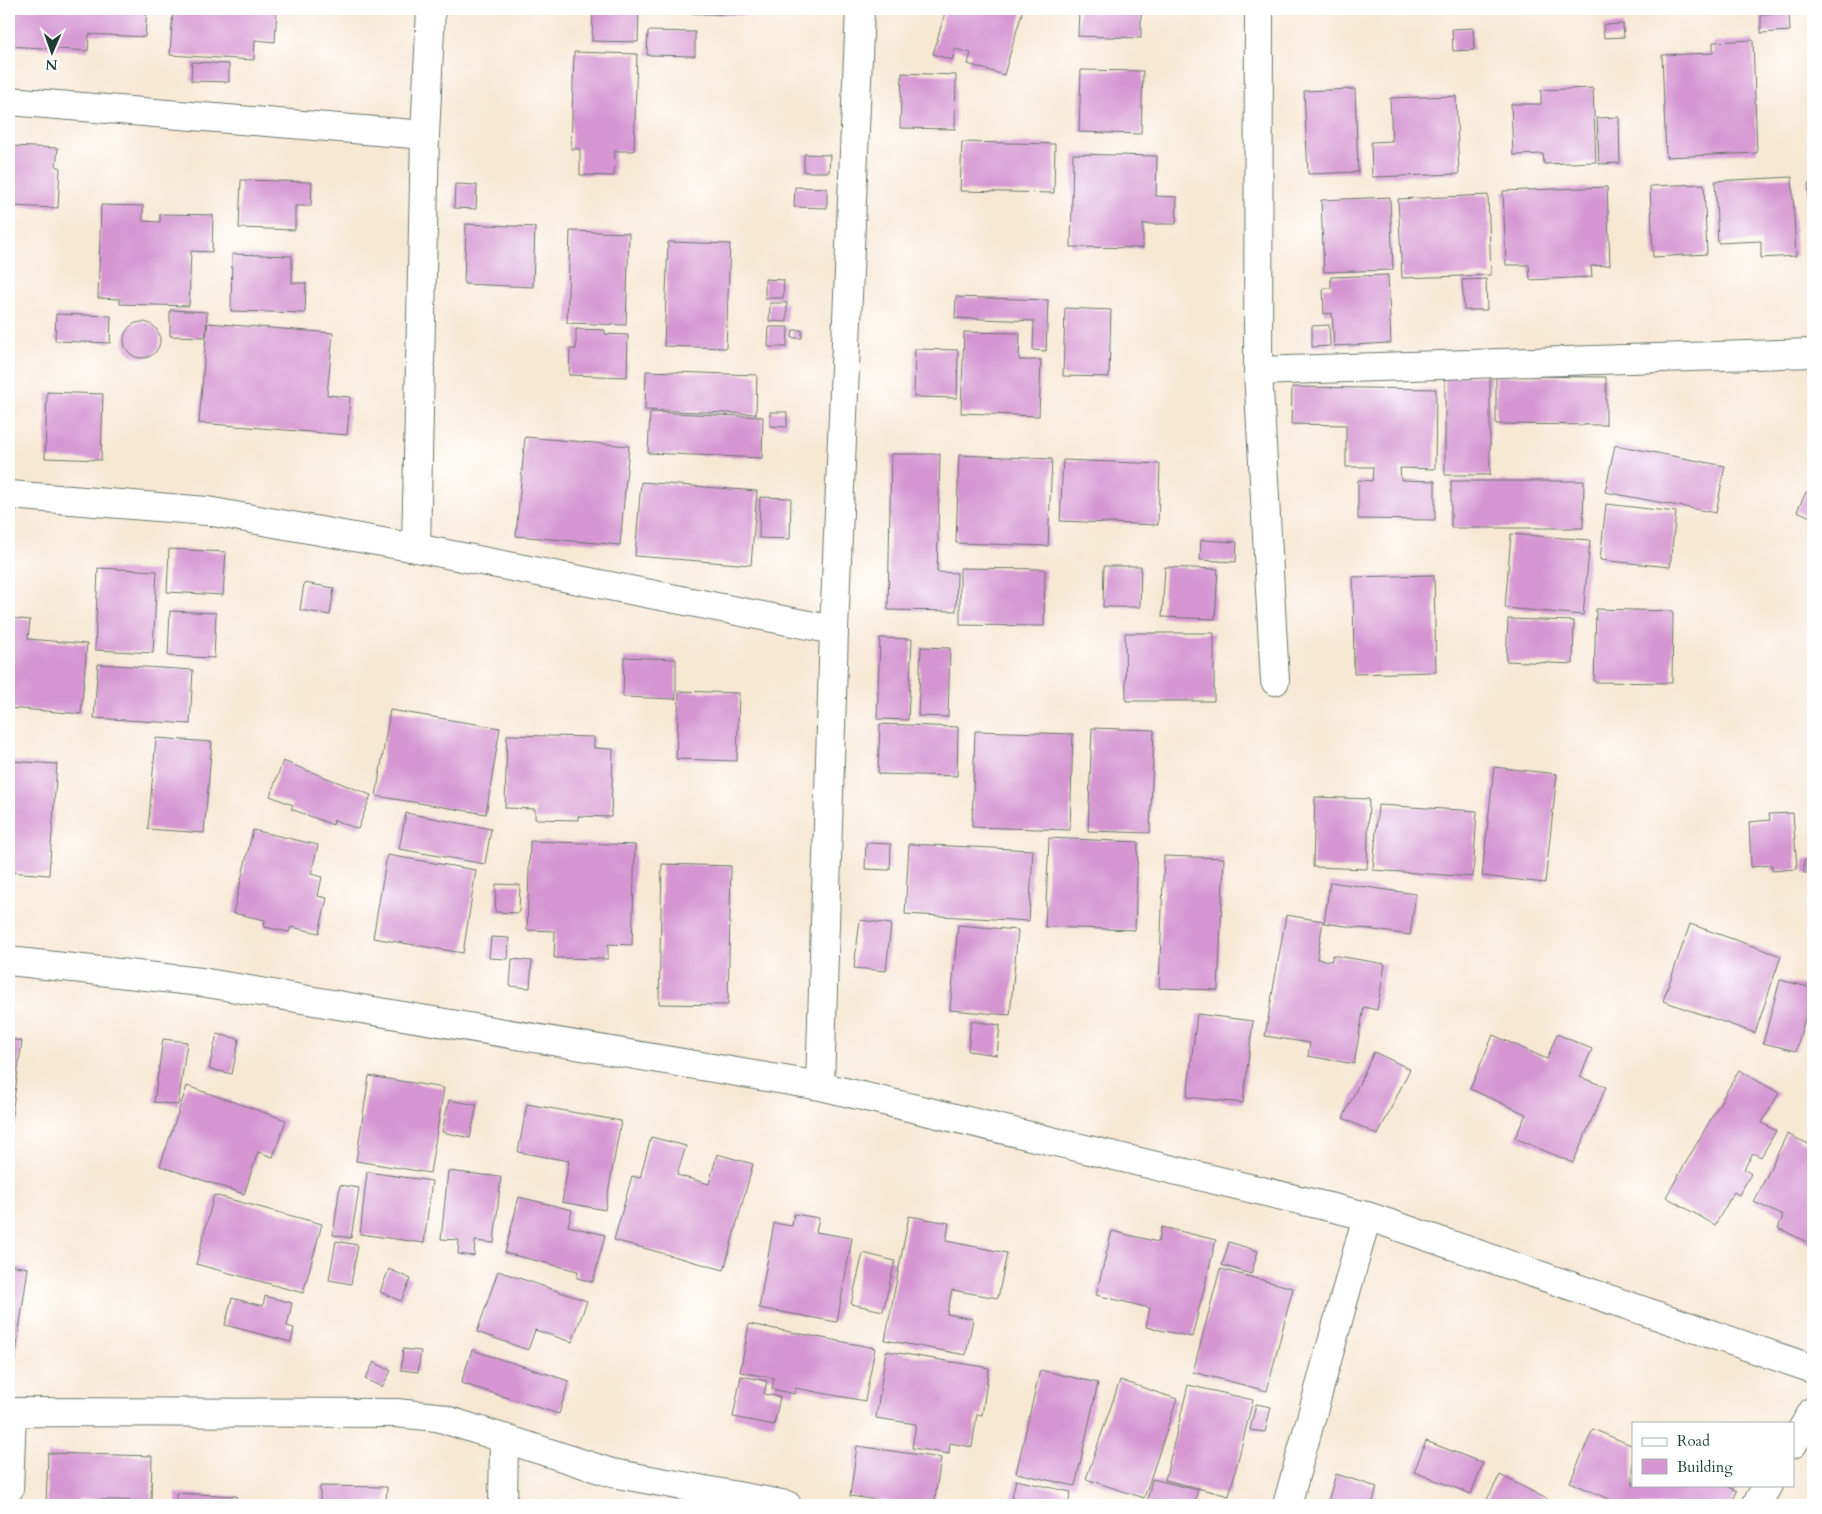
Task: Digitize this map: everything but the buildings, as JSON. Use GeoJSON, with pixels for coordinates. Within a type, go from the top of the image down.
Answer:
{"type":"FeatureCollection","features":[{"type":"Feature","properties":{"kind":"street"},"geometry":{"type":"LineString","coordinates":[[416,548],[425,135],[431,9]]}},
{"type":"Feature","properties":{"kind":"street"},"geometry":{"type":"LineString","coordinates":[[820,1086],[834,630],[860,9]]}},
{"type":"Feature","properties":{"kind":"street"},"geometry":{"type":"LineString","coordinates":[[1259,9],[1258,371],[1274,681]]}},
{"type":"Feature","properties":{"kind":"street"},"geometry":{"type":"LineString","coordinates":[[9,101],[425,135]]}},
{"type":"Feature","properties":{"kind":"street"},"geometry":{"type":"LineString","coordinates":[[1258,371],[1813,353]]}},
{"type":"Feature","properties":{"kind":"street"},"geometry":{"type":"LineString","coordinates":[[9,495],[207,511],[416,548],[834,630]]}},
{"type":"Feature","properties":{"kind":"street"},"geometry":{"type":"LineString","coordinates":[[9,961],[201,982],[820,1086],[1367,1216],[1813,1368]]}},
{"type":"Feature","properties":{"kind":"street"},"geometry":{"type":"LineString","coordinates":[[1287,1505],[1367,1216]]}},
{"type":"Feature","properties":{"kind":"street"},"geometry":{"type":"LineString","coordinates":[[1794,1442],[1813,1410]]}},
{"type":"Feature","properties":{"kind":"street"},"geometry":{"type":"LineString","coordinates":[[9,1489],[11,1412],[396,1414],[437,1417],[612,1473],[787,1505]]}},
{"type":"Feature","properties":{"kind":"street"},"geometry":{"type":"LineString","coordinates":[[503,1505],[504,1438]]}},
{"type":"Feature","properties":{"kind":"street"},"geometry":{"type":"LineString","coordinates":[[1756,1505],[1767,1486]]}}]}
